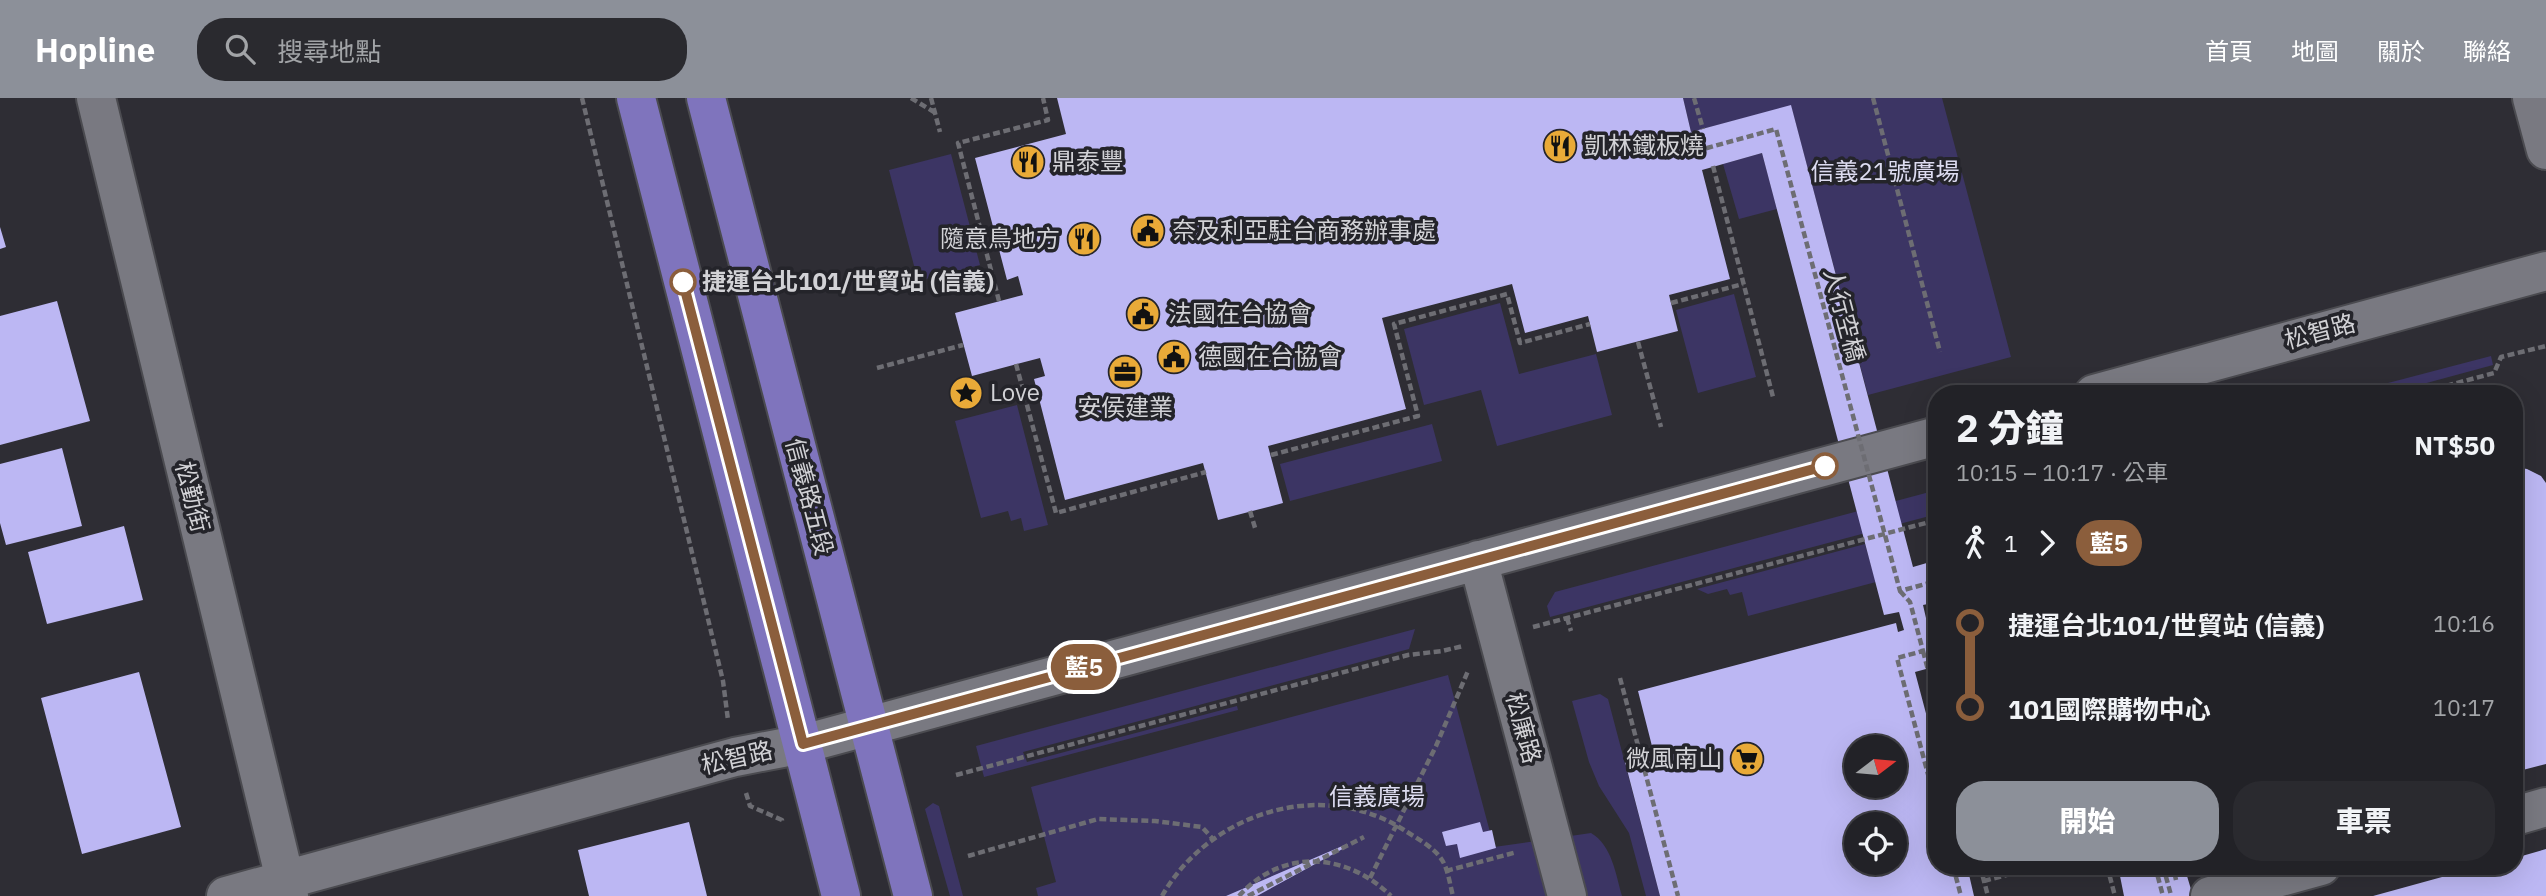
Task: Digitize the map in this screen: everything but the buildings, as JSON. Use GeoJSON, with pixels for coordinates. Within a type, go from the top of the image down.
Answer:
{"type":"FeatureCollection","features":[{"type":"Feature","properties":{"kind":"main road"},"geometry":{"type":"LineString","coordinates":[[636,98],[841,896]]}},
{"type":"Feature","properties":{"kind":"main road","name":"信義路五段"},"geometry":{"type":"LineString","coordinates":[[706,98],[913,896]]}},
{"type":"Feature","properties":{"kind":"street","name":"松勤街"},"geometry":{"type":"LineString","coordinates":[[96,98],[287,888]]}},
{"type":"Feature","properties":{"kind":"street"},"geometry":{"type":"LineString","coordinates":[[2532,98],[2546,150]]}},
{"type":"Feature","properties":{"kind":"street","name":"松智路"},"geometry":{"type":"LineString","coordinates":[[2127,385],[2546,271]]}},
{"type":"Feature","properties":{"kind":"street","name":"松智路"},"geometry":{"type":"LineString","coordinates":[[226,896],[287,888],[735,757],[803,744],[1928,438]]}},
{"type":"Feature","properties":{"kind":"street","name":"松廉路"},"geometry":{"type":"LineString","coordinates":[[1478,560],[1567,896]]}},
{"type":"Feature","properties":{"kind":"street"},"geometry":{"type":"LineString","coordinates":[[2523,814],[2546,807]]}},
{"type":"Feature","properties":{"kind":"street"},"geometry":{"type":"LineString","coordinates":[[2210,896],[2272,888],[2301,875]]}},
{"type":"Feature","properties":{"kind":"path"},"geometry":{"type":"LineString","coordinates":[[582,98],[723,681],[735,757],[750,806],[782,820],[785,833]]}},
{"type":"Feature","properties":{"kind":"path"},"geometry":{"type":"LineString","coordinates":[[911,98],[935,112]]}},
{"type":"Feature","properties":{"kind":"path"},"geometry":{"type":"LineString","coordinates":[[931,98],[940,132]]}},
{"type":"Feature","properties":{"kind":"path"},"geometry":{"type":"LineString","coordinates":[[999,301],[958,144],[1048,120],[1043,98]]}},
{"type":"Feature","properties":{"kind":"path"},"geometry":{"type":"LineString","coordinates":[[1695,98],[1703,129]]}},
{"type":"Feature","properties":{"kind":"path"},"geometry":{"type":"LineString","coordinates":[[1873,98],[1940,352]]}},
{"type":"Feature","properties":{"kind":"path","name":"人行空橋"},"geometry":{"type":"LineString","coordinates":[[1696,150],[1776,129],[1900,591],[1910,602],[1928,670]]}},
{"type":"Feature","properties":{"kind":"path"},"geometry":{"type":"LineString","coordinates":[[1713,166],[1773,397]]}},
{"type":"Feature","properties":{"kind":"path"},"geometry":{"type":"LineString","coordinates":[[1671,303],[1743,284]]}},
{"type":"Feature","properties":{"kind":"path"},"geometry":{"type":"LineString","coordinates":[[1271,456],[1418,416],[1394,324],[1507,294],[1520,343],[1590,324]]}},
{"type":"Feature","properties":{"kind":"path"},"geometry":{"type":"LineString","coordinates":[[1639,342],[1661,427]]}},
{"type":"Feature","properties":{"kind":"path"},"geometry":{"type":"LineString","coordinates":[[877,368],[963,345]]}},
{"type":"Feature","properties":{"kind":"path"},"geometry":{"type":"LineString","coordinates":[[2449,385],[2494,373],[2501,357],[2546,346]]}},
{"type":"Feature","properties":{"kind":"path"},"geometry":{"type":"LineString","coordinates":[[1016,365],[1056,513],[1206,472]]}},
{"type":"Feature","properties":{"kind":"path"},"geometry":{"type":"LineString","coordinates":[[1250,511],[1256,531]]}},
{"type":"Feature","properties":{"kind":"path"},"geometry":{"type":"LineString","coordinates":[[956,775],[1408,655],[1442,651],[1928,522]]}},
{"type":"Feature","properties":{"kind":"path"},"geometry":{"type":"LineString","coordinates":[[1900,591],[1928,583]]}},
{"type":"Feature","properties":{"kind":"path"},"geometry":{"type":"LineString","coordinates":[[1567,618],[1571,631]]}},
{"type":"Feature","properties":{"kind":"path"},"geometry":{"type":"LineString","coordinates":[[1923,651],[1897,658],[1928,774]]}},
{"type":"Feature","properties":{"kind":"path"},"geometry":{"type":"LineString","coordinates":[[1370,878],[1436,746],[1468,670]]}},
{"type":"Feature","properties":{"kind":"path"},"geometry":{"type":"LineString","coordinates":[[1620,678],[1678,896]]}},
{"type":"Feature","properties":{"kind":"path"},"geometry":{"type":"LineString","coordinates":[[1162,896],[1171,880],[1212,838],[1261,813],[1316,805],[1343,807],[1370,814],[1395,824],[1421,840],[1443,860],[1452,896]]}},
{"type":"Feature","properties":{"kind":"path"},"geometry":{"type":"LineString","coordinates":[[968,856],[1098,819],[1155,821],[1202,827],[1212,838]]}},
{"type":"Feature","properties":{"kind":"path"},"geometry":{"type":"LineString","coordinates":[[1248,896],[1364,837]]}},
{"type":"Feature","properties":{"kind":"path"},"geometry":{"type":"LineString","coordinates":[[1446,871],[1525,850]]}},
{"type":"Feature","properties":{"kind":"path"},"geometry":{"type":"LineString","coordinates":[[1465,857],[1467,866]]}},
{"type":"Feature","properties":{"kind":"path"},"geometry":{"type":"LineString","coordinates":[[1238,896],[1250,884],[1272,870],[1296,862],[1315,861],[1347,867],[1370,878],[1391,896]]}},
{"type":"Feature","properties":{"kind":"path"},"geometry":{"type":"LineString","coordinates":[[1955,875],[1961,896]]}},
{"type":"Feature","properties":{"kind":"path"},"geometry":{"type":"LineString","coordinates":[[1982,875],[1988,896]]}},
{"type":"Feature","properties":{"kind":"path"},"geometry":{"type":"LineString","coordinates":[[1984,881],[2006,875]]}},
{"type":"Feature","properties":{"kind":"path"},"geometry":{"type":"LineString","coordinates":[[2109,875],[2115,896]]}},
{"type":"Feature","properties":{"kind":"path"},"geometry":{"type":"LineString","coordinates":[[2157,875],[2163,896]]}},
{"type":"Feature","properties":{"kind":"green space","name":"信義21號廣場"},"geometry":{"type":"Polygon","coordinates":[[[1683,98],[1942,98],[2011,357],[1868,395],[1791,106],[1691,132],[1683,98]]]}},
{"type":"Feature","properties":{"kind":"green space"},"geometry":{"type":"Polygon","coordinates":[[[1762,153],[1777,209],[1739,219],[1723,164],[1762,153]]]}},
{"type":"Feature","properties":{"kind":"green space"},"geometry":{"type":"Polygon","coordinates":[[[951,154],[980,265],[918,281],[889,170],[951,154]]]}},
{"type":"Feature","properties":{"kind":"green space"},"geometry":{"type":"Polygon","coordinates":[[[1734,294],[1756,377],[1698,393],[1676,310],[1734,294]]]}},
{"type":"Feature","properties":{"kind":"green space"},"geometry":{"type":"Polygon","coordinates":[[[1500,303],[1519,374],[1596,354],[1612,415],[1497,446],[1481,390],[1424,405],[1404,329],[1500,303]]]}},
{"type":"Feature","properties":{"kind":"green space"},"geometry":{"type":"Polygon","coordinates":[[[2491,356],[2493,365],[2419,385],[2380,385],[2491,356]]]}},
{"type":"Feature","properties":{"kind":"green space"},"geometry":{"type":"Polygon","coordinates":[[[1017,405],[1048,525],[1024,531],[1021,518],[1011,521],[1008,511],[981,518],[955,421],[1017,405]]]}},
{"type":"Feature","properties":{"kind":"green space"},"geometry":{"type":"Polygon","coordinates":[[[1432,424],[1442,461],[1290,501],[1280,464],[1432,424]]]}},
{"type":"Feature","properties":{"kind":"green space"},"geometry":{"type":"Polygon","coordinates":[[[1928,492],[1928,516],[1550,617],[1547,606],[1555,592],[1928,492]]]}},
{"type":"Feature","properties":{"kind":"green space"},"geometry":{"type":"Polygon","coordinates":[[[1865,544],[1876,582],[1748,616],[1742,592],[1730,595],[1727,589],[1708,594],[1697,589],[1865,544]]]}},
{"type":"Feature","properties":{"kind":"green space"},"geometry":{"type":"Polygon","coordinates":[[[1415,629],[1409,649],[1023,752],[1027,762],[1237,706],[1238,710],[984,777],[976,746],[1415,629]]]}},
{"type":"Feature","properties":{"kind":"green space","name":"信義廣場"},"geometry":{"type":"Polygon","coordinates":[[[1448,675],[1494,847],[1591,833],[1604,845],[1608,853],[1622,896],[1038,896],[1036,888],[1056,882],[1031,787],[1448,675]]]}},
{"type":"Feature","properties":{"kind":"green space"},"geometry":{"type":"Polygon","coordinates":[[[1600,694],[1608,699],[1660,896],[1646,896],[1629,833],[1599,786],[1589,762],[1572,701],[1600,694]]]}},
{"type":"Feature","properties":{"kind":"green space"},"geometry":{"type":"Polygon","coordinates":[[[933,803],[939,806],[963,896],[950,896],[925,809],[933,803]]]}},
{"type":"Feature","properties":{"kind":"bus line","name":"藍5"},"geometry":{"type":"LineString","coordinates":[[683,282],[803,744],[1825,466]]}},
{"type":"Feature","properties":{"kind":"place","name":"凱林鐵板燒"},"geometry":{"type":"Point","coordinates":[1560,146]}},
{"type":"Feature","properties":{"kind":"place","name":"鼎泰豐"},"geometry":{"type":"Point","coordinates":[1028,162]}},
{"type":"Feature","properties":{"kind":"place","name":"奈及利亞駐台商務辦事處"},"geometry":{"type":"Point","coordinates":[1148,231]}},
{"type":"Feature","properties":{"kind":"place","name":"隨意鳥地方"},"geometry":{"type":"Point","coordinates":[1084,239]}},
{"type":"Feature","properties":{"kind":"place","name":"捷運台北101/世貿站 (信義)"},"geometry":{"type":"Point","coordinates":[683,282]}},
{"type":"Feature","properties":{"kind":"place","name":"法國在台協會"},"geometry":{"type":"Point","coordinates":[1143,314]}},
{"type":"Feature","properties":{"kind":"place","name":"德國在台協會"},"geometry":{"type":"Point","coordinates":[1174,357]}},
{"type":"Feature","properties":{"kind":"place","name":"安侯建業"},"geometry":{"type":"Point","coordinates":[1125,372]}},
{"type":"Feature","properties":{"kind":"place","name":"Love"},"geometry":{"type":"Point","coordinates":[966,393]}},
{"type":"Feature","properties":{"kind":"place","name":"微風南山"},"geometry":{"type":"Point","coordinates":[1747,759]}}]}
